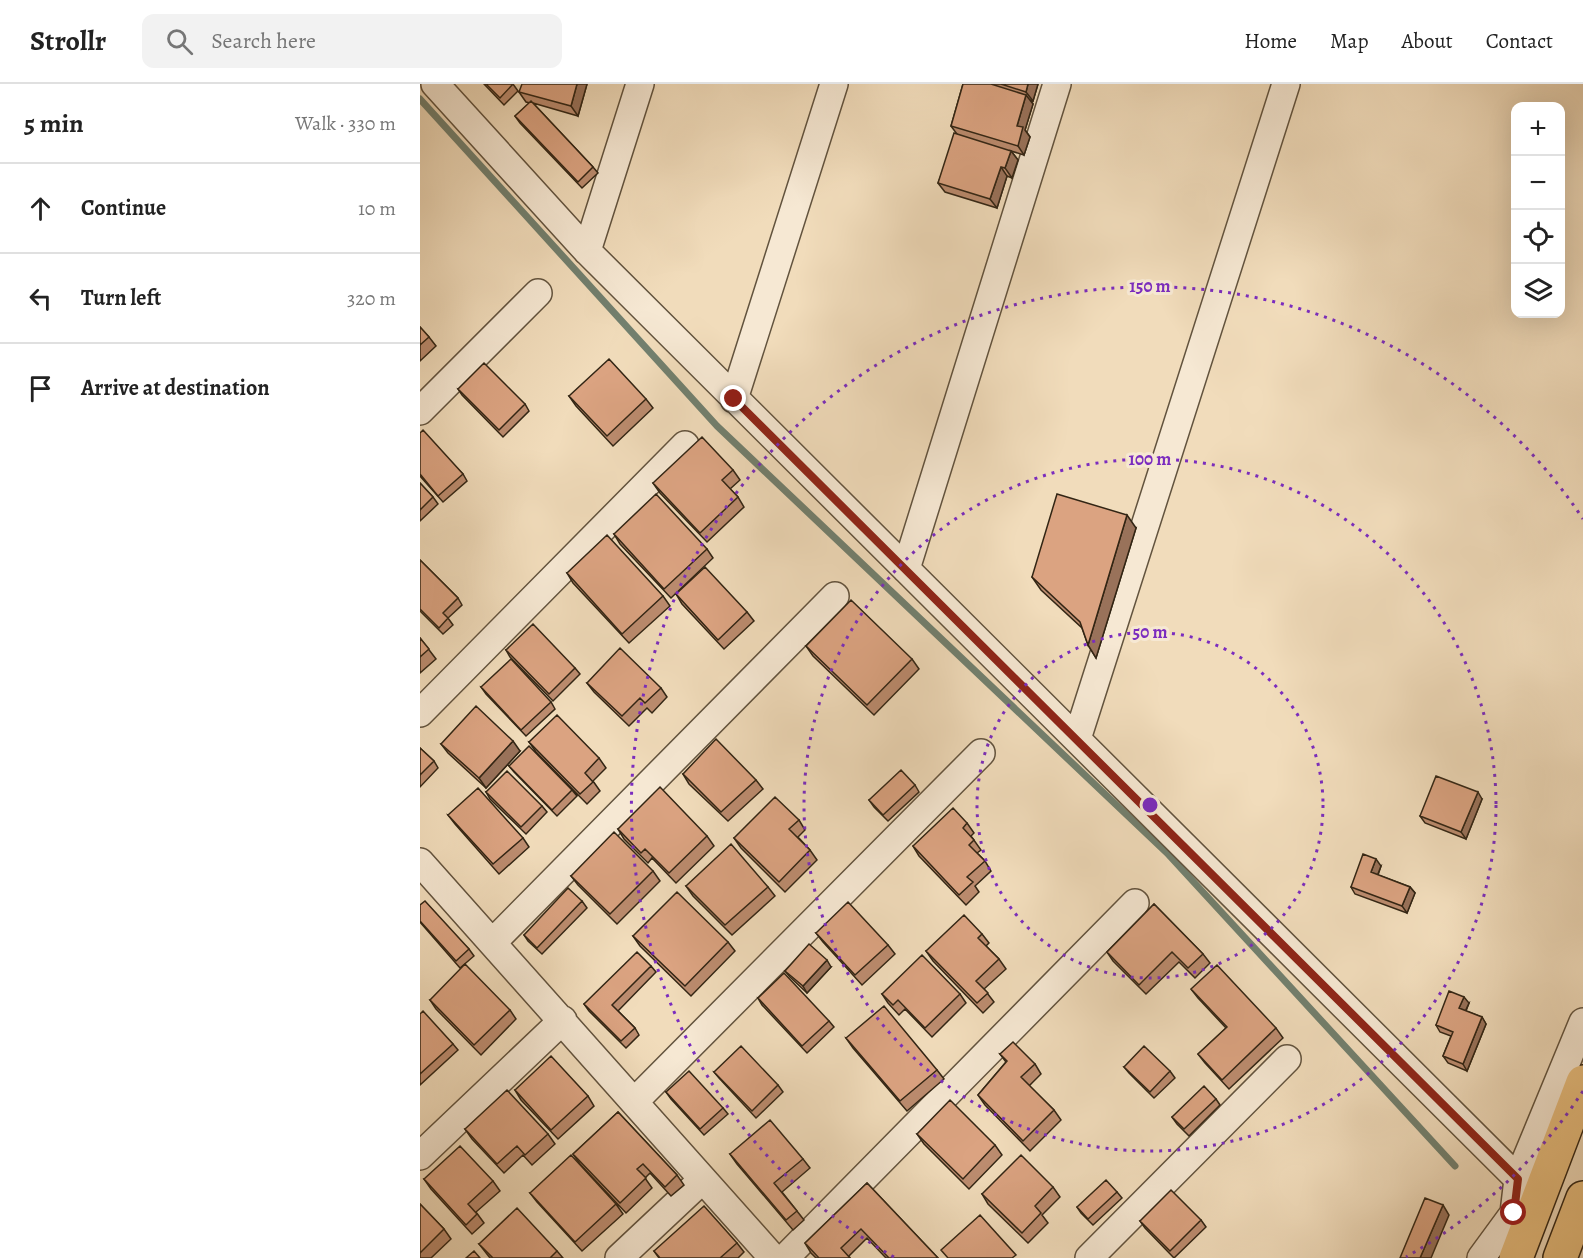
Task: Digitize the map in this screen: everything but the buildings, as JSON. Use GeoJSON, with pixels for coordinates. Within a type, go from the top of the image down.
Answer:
{"type":"FeatureCollection","features":[{"type":"Feature","properties":{"kind":"highway"},"geometry":{"type":"LineString","coordinates":[[1516,1258],[1583,1082]]}},
{"type":"Feature","properties":{"kind":"highway"},"geometry":{"type":"LineString","coordinates":[[1560,1258],[1583,1198]]}},
{"type":"Feature","properties":{"kind":"street"},"geometry":{"type":"LineString","coordinates":[[435,84],[587,252],[1518,1179]]}},
{"type":"Feature","properties":{"kind":"street"},"geometry":{"type":"LineString","coordinates":[[587,252],[640,84]]}},
{"type":"Feature","properties":{"kind":"street"},"geometry":{"type":"LineString","coordinates":[[734,399],[834,84]]}},
{"type":"Feature","properties":{"kind":"street"},"geometry":{"type":"LineString","coordinates":[[906,569],[1057,84]]}},
{"type":"Feature","properties":{"kind":"street"},"geometry":{"type":"LineString","coordinates":[[1077,739],[1286,84]]}},
{"type":"Feature","properties":{"kind":"street"},"geometry":{"type":"LineString","coordinates":[[420,411],[538,293]]}},
{"type":"Feature","properties":{"kind":"street"},"geometry":{"type":"LineString","coordinates":[[420,713],[685,445]]}},
{"type":"Feature","properties":{"kind":"street"},"geometry":{"type":"LineString","coordinates":[[493,942],[835,596]]}},
{"type":"Feature","properties":{"kind":"street"},"geometry":{"type":"LineString","coordinates":[[634,1102],[981,753]]}},
{"type":"Feature","properties":{"kind":"street"},"geometry":{"type":"LineString","coordinates":[[421,865],[563,1020],[773,1258]]}},
{"type":"Feature","properties":{"kind":"street"},"geometry":{"type":"LineString","coordinates":[[785,1258],[1135,903]]}},
{"type":"Feature","properties":{"kind":"street"},"geometry":{"type":"LineString","coordinates":[[420,1156],[563,1020]]}},
{"type":"Feature","properties":{"kind":"street"},"geometry":{"type":"LineString","coordinates":[[1481,1258],[1514,1213],[1518,1179],[1583,1023]]}},
{"type":"Feature","properties":{"kind":"street"},"geometry":{"type":"LineString","coordinates":[[1089,1258],[1287,1059]]}},
{"type":"Feature","properties":{"kind":"street"},"geometry":{"type":"LineString","coordinates":[[619,1258],[702,1180]]}},
{"type":"Feature","properties":{"kind":"waterway"},"geometry":{"type":"LineString","coordinates":[[420,99],[717,426],[1167,853],[1455,1166]]}},
{"type":"Feature","properties":{"kind":"route"},"geometry":{"type":"LineString","coordinates":[[734,399],[1518,1179],[1514,1213]]}}]}
